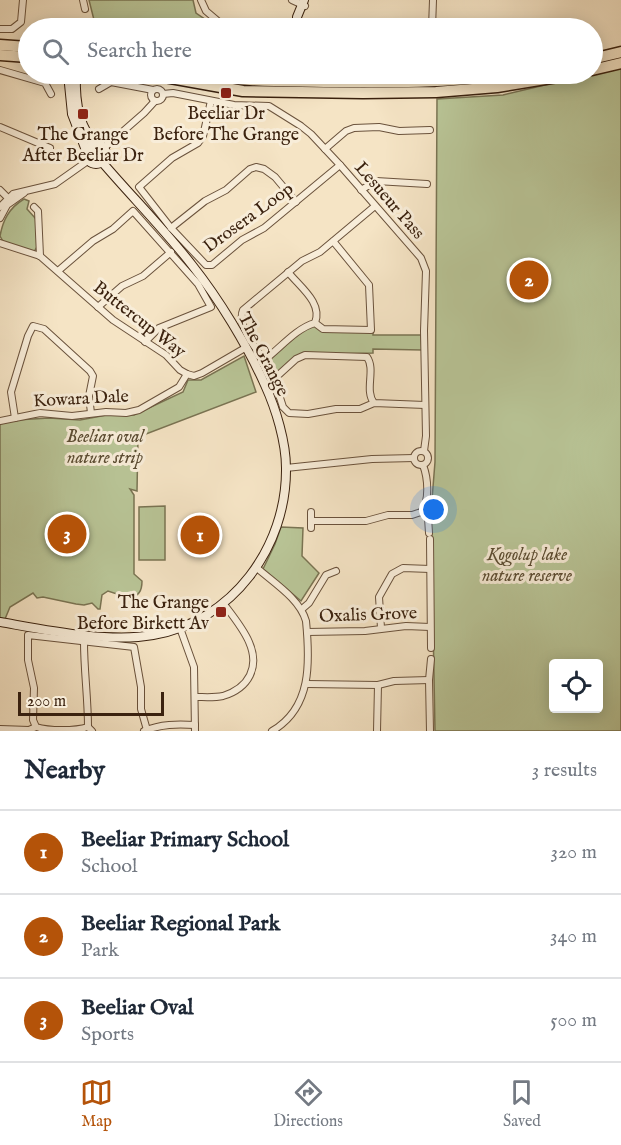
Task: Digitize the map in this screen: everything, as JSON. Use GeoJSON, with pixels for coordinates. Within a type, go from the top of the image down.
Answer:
{"type":"FeatureCollection","features":[{"type":"Feature","properties":{"kind":"highway"},"geometry":{"type":"LineString","coordinates":[[0,45],[18,46]]}},
{"type":"Feature","properties":{"kind":"highway"},"geometry":{"type":"LineString","coordinates":[[603,56],[621,52]]}},
{"type":"Feature","properties":{"kind":"highway"},"geometry":{"type":"LineString","coordinates":[[0,55],[18,56]]}},
{"type":"Feature","properties":{"kind":"highway"},"geometry":{"type":"LineString","coordinates":[[603,67],[621,63]]}},
{"type":"Feature","properties":{"kind":"highway"},"geometry":{"type":"LineString","coordinates":[[199,84],[229,90],[307,93],[436,92],[515,84]]}},
{"type":"Feature","properties":{"kind":"street"},"geometry":{"type":"LineString","coordinates":[[21,18],[23,0]]}},
{"type":"Feature","properties":{"kind":"street"},"geometry":{"type":"LineString","coordinates":[[83,0],[85,9]]}},
{"type":"Feature","properties":{"kind":"street"},"geometry":{"type":"LineString","coordinates":[[201,0],[206,11],[214,18]]}},
{"type":"Feature","properties":{"kind":"street"},"geometry":{"type":"LineString","coordinates":[[292,0],[305,3],[297,18]]}},
{"type":"Feature","properties":{"kind":"street"},"geometry":{"type":"LineString","coordinates":[[432,18],[433,0]]}},
{"type":"Feature","properties":{"kind":"street"},"geometry":{"type":"LineString","coordinates":[[0,30],[12,29],[18,24]]}},
{"type":"Feature","properties":{"kind":"street"},"geometry":{"type":"LineString","coordinates":[[0,70],[18,75]]}},
{"type":"Feature","properties":{"kind":"street"},"geometry":{"type":"LineString","coordinates":[[46,84],[51,94]]}},
{"type":"Feature","properties":{"kind":"street"},"geometry":{"type":"LineString","coordinates":[[74,84],[72,114],[88,157],[96,164],[102,162],[106,157],[100,146],[88,136],[81,119],[76,84]]}},
{"type":"Feature","properties":{"kind":"street"},"geometry":{"type":"LineString","coordinates":[[99,89],[108,84]]}},
{"type":"Feature","properties":{"kind":"street"},"geometry":{"type":"LineString","coordinates":[[0,207],[30,189],[55,184],[88,157],[92,146],[100,146],[155,101],[161,99],[163,94],[159,89],[122,84]]}},
{"type":"Feature","properties":{"kind":"street"},"geometry":{"type":"LineString","coordinates":[[270,92],[282,88],[285,84]]}},
{"type":"Feature","properties":{"kind":"street"},"geometry":{"type":"LineString","coordinates":[[294,84],[296,89],[307,93]]}},
{"type":"Feature","properties":{"kind":"street"},"geometry":{"type":"LineString","coordinates":[[153,90],[151,96],[155,101]]}},
{"type":"Feature","properties":{"kind":"street","name":"Lesueur Pass"},"geometry":{"type":"LineString","coordinates":[[163,94],[173,93],[211,101],[272,107],[306,130],[325,149],[421,258],[426,271],[426,443],[424,452],[428,457],[423,465]]}},
{"type":"Feature","properties":{"kind":"street","name":"Drosera Loop"},"geometry":{"type":"LineString","coordinates":[[211,101],[203,136],[198,143],[172,158],[140,186],[140,190],[171,228],[206,265],[210,266],[242,240],[264,228],[340,165]]}},
{"type":"Feature","properties":{"kind":"street"},"geometry":{"type":"LineString","coordinates":[[0,127],[50,148]]}},
{"type":"Feature","properties":{"kind":"street"},"geometry":{"type":"LineString","coordinates":[[325,149],[346,131],[354,128],[379,127],[399,131],[430,130]]}},
{"type":"Feature","properties":{"kind":"street","name":"The Grange"},"geometry":{"type":"LineString","coordinates":[[0,622],[121,638],[153,635],[180,628],[201,619],[224,603],[257,568],[279,520],[286,468],[281,435],[267,388],[214,293],[191,263],[102,162]]}},
{"type":"Feature","properties":{"kind":"street"},"geometry":{"type":"LineString","coordinates":[[171,228],[205,201],[226,190],[250,169],[256,167],[264,168],[275,177],[296,202]]}},
{"type":"Feature","properties":{"kind":"street"},"geometry":{"type":"LineString","coordinates":[[361,189],[376,181],[427,184]]}},
{"type":"Feature","properties":{"kind":"street"},"geometry":{"type":"LineString","coordinates":[[0,190],[9,200]]}},
{"type":"Feature","properties":{"kind":"street"},"geometry":{"type":"LineString","coordinates":[[0,218],[9,200]]}},
{"type":"Feature","properties":{"kind":"street"},"geometry":{"type":"LineString","coordinates":[[128,205],[198,284],[212,307],[159,328],[145,342]]}},
{"type":"Feature","properties":{"kind":"street"},"geometry":{"type":"LineString","coordinates":[[288,272],[316,307],[318,315],[315,323],[303,328],[265,358],[261,356],[242,324],[241,315],[245,308],[288,272],[302,261],[320,252],[375,206]]}},
{"type":"Feature","properties":{"kind":"street"},"geometry":{"type":"LineString","coordinates":[[34,207],[38,211],[40,256]]}},
{"type":"Feature","properties":{"kind":"street"},"geometry":{"type":"LineString","coordinates":[[58,271],[133,211]]}},
{"type":"Feature","properties":{"kind":"street"},"geometry":{"type":"LineString","coordinates":[[315,323],[323,329],[371,330],[369,285],[333,241]]}},
{"type":"Feature","properties":{"kind":"street","name":"Buttercup Way"},"geometry":{"type":"LineString","coordinates":[[0,243],[40,256],[113,320],[166,355],[187,375],[194,376],[202,373],[245,348]]}},
{"type":"Feature","properties":{"kind":"street","name":"Buttercup Way"},"geometry":{"type":"LineString","coordinates":[[0,249],[21,251]]}},
{"type":"Feature","properties":{"kind":"street"},"geometry":{"type":"LineString","coordinates":[[98,307],[122,286],[143,276],[171,252]]}},
{"type":"Feature","properties":{"kind":"street"},"geometry":{"type":"LineString","coordinates":[[15,418],[11,392],[33,326],[44,329],[90,371],[93,376],[88,396],[92,413]]}},
{"type":"Feature","properties":{"kind":"street"},"geometry":{"type":"LineString","coordinates":[[374,403],[370,397],[370,362],[367,357],[305,356],[296,359],[274,379],[282,407],[290,413],[308,414],[336,409],[360,409],[374,403],[425,405]]}},
{"type":"Feature","properties":{"kind":"street","name":"Kowara Dale"},"geometry":{"type":"LineString","coordinates":[[0,421],[40,413],[72,416],[106,411],[126,413],[139,410],[179,387],[187,375]]}},
{"type":"Feature","properties":{"kind":"street"},"geometry":{"type":"LineString","coordinates":[[414,458],[417,452],[424,452]]}},
{"type":"Feature","properties":{"kind":"street"},"geometry":{"type":"LineString","coordinates":[[286,468],[372,459],[414,458]]}},
{"type":"Feature","properties":{"kind":"street"},"geometry":{"type":"LineString","coordinates":[[311,512],[311,524],[417,514],[424,509],[427,502],[426,475],[423,465],[417,464],[414,458]]}},
{"type":"Feature","properties":{"kind":"street"},"geometry":{"type":"LineString","coordinates":[[424,509],[428,518],[429,536],[431,648]]}},
{"type":"Feature","properties":{"kind":"street"},"geometry":{"type":"LineString","coordinates":[[257,568],[302,609],[307,632],[307,684],[290,719],[273,731]]}},
{"type":"Feature","properties":{"kind":"street"},"geometry":{"type":"LineString","coordinates":[[381,628],[379,597],[392,574],[399,569],[430,568]]}},
{"type":"Feature","properties":{"kind":"street"},"geometry":{"type":"LineString","coordinates":[[302,609],[309,603],[326,574],[336,571]]}},
{"type":"Feature","properties":{"kind":"street"},"geometry":{"type":"LineString","coordinates":[[195,697],[216,697],[227,694],[247,682],[252,674],[253,655],[250,644],[224,603]]}},
{"type":"Feature","properties":{"kind":"street","name":"Oxalis Grove"},"geometry":{"type":"LineString","coordinates":[[307,632],[358,632],[406,626],[430,627]]}},
{"type":"Feature","properties":{"kind":"street"},"geometry":{"type":"LineString","coordinates":[[36,727],[33,720],[34,688],[25,635],[135,648],[145,730],[169,724],[195,728],[193,663],[180,628]]}},
{"type":"Feature","properties":{"kind":"street"},"geometry":{"type":"LineString","coordinates":[[0,729],[25,730],[36,727],[44,730],[77,731],[90,729],[84,670],[84,642]]}},
{"type":"Feature","properties":{"kind":"street"},"geometry":{"type":"LineString","coordinates":[[430,731],[431,659]]}},
{"type":"Feature","properties":{"kind":"street"},"geometry":{"type":"LineString","coordinates":[[307,684],[378,685],[394,681],[429,680]]}},
{"type":"Feature","properties":{"kind":"street"},"geometry":{"type":"LineString","coordinates":[[377,731],[378,685]]}},
{"type":"Feature","properties":{"kind":"green space"},"geometry":{"type":"Polygon","coordinates":[[[89,0],[193,0],[196,13],[203,18],[94,18],[89,0]]]}},
{"type":"Feature","properties":{"kind":"green space","name":"Kogolup lake nature reserve"},"geometry":{"type":"Polygon","coordinates":[[[621,67],[621,731],[435,731],[431,512],[435,462],[437,99],[503,95],[549,84],[603,84],[603,71],[621,67]]]}},
{"type":"Feature","properties":{"kind":"green space"},"geometry":{"type":"Polygon","coordinates":[[[24,199],[29,201],[27,209],[36,219],[37,247],[34,252],[5,245],[0,236],[8,215],[14,206],[24,199]]]}},
{"type":"Feature","properties":{"kind":"green space"},"geometry":{"type":"Polygon","coordinates":[[[307,327],[373,331],[373,335],[421,335],[422,350],[373,349],[373,353],[300,355],[274,376],[266,362],[307,327]]]}},
{"type":"Feature","properties":{"kind":"green space","name":"Beeliar oval nature strip"},"geometry":{"type":"Polygon","coordinates":[[[244,356],[256,392],[138,437],[137,491],[130,489],[134,495],[134,574],[142,581],[138,594],[129,598],[108,591],[102,595],[100,609],[98,609],[92,603],[84,605],[43,597],[37,598],[33,593],[10,607],[5,619],[0,618],[0,424],[16,420],[49,418],[80,420],[112,414],[134,415],[183,392],[188,380],[201,380],[244,356]]]}},
{"type":"Feature","properties":{"kind":"green space"},"geometry":{"type":"Polygon","coordinates":[[[165,506],[165,560],[139,560],[139,507],[165,506]]]}},
{"type":"Feature","properties":{"kind":"green space"},"geometry":{"type":"Polygon","coordinates":[[[281,527],[303,528],[302,556],[319,573],[301,601],[263,569],[281,527]]]}},
{"type":"Feature","properties":{"kind":"place","name":"Beeliar Dr Before The Grange"},"geometry":{"type":"Point","coordinates":[226,93]}},
{"type":"Feature","properties":{"kind":"place","name":"The Grange After Beeliar Dr"},"geometry":{"type":"Point","coordinates":[83,114]}},
{"type":"Feature","properties":{"kind":"place","name":"Beeliar Regional Park"},"geometry":{"type":"Point","coordinates":[529,280]}},
{"type":"Feature","properties":{"kind":"place","name":"Beeliar Oval"},"geometry":{"type":"Point","coordinates":[67,534]}},
{"type":"Feature","properties":{"kind":"place","name":"Beeliar Primary School"},"geometry":{"type":"Point","coordinates":[200,535]}},
{"type":"Feature","properties":{"kind":"place","name":"The Grange Before Birkett Av"},"geometry":{"type":"Point","coordinates":[221,612]}}]}
